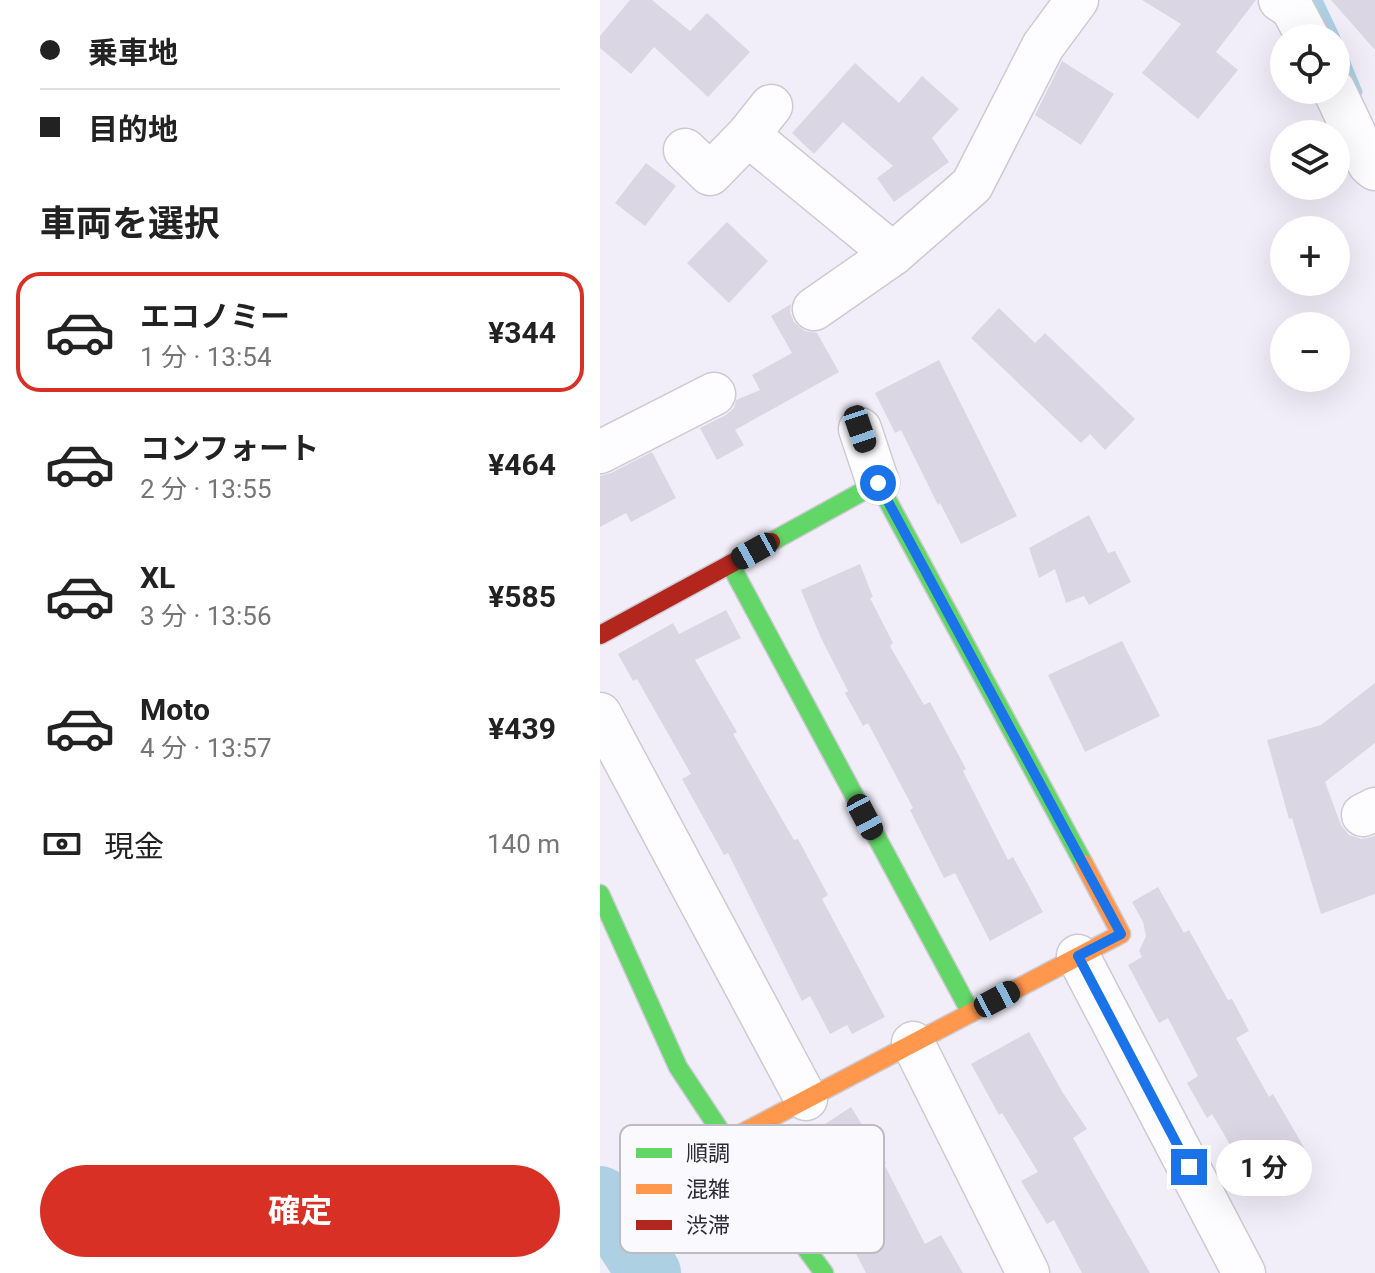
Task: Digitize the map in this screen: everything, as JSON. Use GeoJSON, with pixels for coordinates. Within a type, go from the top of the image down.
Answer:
{"type":"FeatureCollection","features":[{"type":"Feature","properties":{"kind":"street"},"geometry":{"type":"LineString","coordinates":[[814,309],[893,254],[972,185],[1043,46],[1077,0]]}},
{"type":"Feature","properties":{"kind":"street"},"geometry":{"type":"LineString","coordinates":[[1280,0],[1292,8],[1301,24]]}},
{"type":"Feature","properties":{"kind":"street"},"geometry":{"type":"LineString","coordinates":[[1341,104],[1369,164],[1375,169]]}},
{"type":"Feature","properties":{"kind":"street"},"geometry":{"type":"LineString","coordinates":[[685,150],[710,174],[760,121],[893,254]]}},
{"type":"Feature","properties":{"kind":"street"},"geometry":{"type":"LineString","coordinates":[[600,452],[714,394]]}},
{"type":"Feature","properties":{"kind":"street"},"geometry":{"type":"LineString","coordinates":[[757,1125],[1121,934],[878,483],[860,429]]}},
{"type":"Feature","properties":{"kind":"street"},"geometry":{"type":"LineString","coordinates":[[600,635],[878,483]]}},
{"type":"Feature","properties":{"kind":"street"},"geometry":{"type":"LineString","coordinates":[[730,564],[971,1013]]}},
{"type":"Feature","properties":{"kind":"street"},"geometry":{"type":"LineString","coordinates":[[600,714],[806,1099]]}},
{"type":"Feature","properties":{"kind":"street"},"geometry":{"type":"LineString","coordinates":[[600,894],[678,1067],[716,1125]]}},
{"type":"Feature","properties":{"kind":"street"},"geometry":{"type":"LineString","coordinates":[[1078,956],[1244,1273]]}},
{"type":"Feature","properties":{"kind":"street"},"geometry":{"type":"LineString","coordinates":[[913,1043],[1028,1273]]}},
{"type":"Feature","properties":{"kind":"street"},"geometry":{"type":"LineString","coordinates":[[809,1253],[824,1273]]}},
{"type":"Feature","properties":{"kind":"building"},"geometry":{"type":"Polygon","coordinates":[[[630,0],[652,0],[690,31],[707,13],[750,52],[708,97],[654,47],[631,74],[600,48],[600,36],[630,0]]]}},
{"type":"Feature","properties":{"kind":"building"},"geometry":{"type":"Polygon","coordinates":[[[1142,0],[1256,0],[1216,52],[1238,70],[1198,119],[1142,73],[1181,24],[1142,0]]]}},
{"type":"Feature","properties":{"kind":"building"},"geometry":{"type":"Polygon","coordinates":[[[1331,0],[1375,0],[1375,50],[1331,0]]]}},
{"type":"Feature","properties":{"kind":"building"},"geometry":{"type":"Polygon","coordinates":[[[1062,61],[1114,94],[1081,145],[1035,115],[1062,61]]]}},
{"type":"Feature","properties":{"kind":"building"},"geometry":{"type":"Polygon","coordinates":[[[855,63],[899,103],[922,76],[959,109],[932,138],[949,162],[894,202],[877,178],[893,166],[843,122],[814,154],[792,133],[855,63]]]}},
{"type":"Feature","properties":{"kind":"building"},"geometry":{"type":"Polygon","coordinates":[[[646,163],[676,186],[645,226],[615,203],[646,163]]]}},
{"type":"Feature","properties":{"kind":"building"},"geometry":{"type":"Polygon","coordinates":[[[727,222],[768,261],[729,303],[687,263],[727,222]]]}},
{"type":"Feature","properties":{"kind":"building"},"geometry":{"type":"Polygon","coordinates":[[[791,304],[794,322],[805,331],[817,333],[839,372],[735,430],[744,445],[717,460],[700,428],[726,415],[734,408],[736,400],[760,390],[752,375],[792,353],[771,316],[791,304]]]}},
{"type":"Feature","properties":{"kind":"building"},"geometry":{"type":"Polygon","coordinates":[[[999,308],[1035,343],[1045,333],[1135,419],[1105,450],[1090,434],[1081,443],[971,338],[999,308]]]}},
{"type":"Feature","properties":{"kind":"building"},"geometry":{"type":"Polygon","coordinates":[[[939,360],[1017,516],[961,544],[901,430],[895,433],[875,393],[939,360]]]}},
{"type":"Feature","properties":{"kind":"building"},"geometry":{"type":"Polygon","coordinates":[[[652,452],[676,498],[631,522],[626,513],[600,527],[600,476],[652,452]]]}},
{"type":"Feature","properties":{"kind":"building"},"geometry":{"type":"Polygon","coordinates":[[[1089,515],[1108,553],[1115,551],[1131,582],[1089,605],[1084,596],[1066,603],[1055,569],[1039,578],[1029,548],[1089,515]]]}},
{"type":"Feature","properties":{"kind":"building"},"geometry":{"type":"Polygon","coordinates":[[[860,564],[873,597],[870,598],[893,643],[890,646],[924,705],[930,702],[966,769],[963,771],[1008,860],[1013,857],[1043,912],[990,941],[955,873],[944,878],[910,810],[913,808],[868,723],[863,726],[845,693],[848,691],[801,590],[860,564]]]}},
{"type":"Feature","properties":{"kind":"building"},"geometry":{"type":"Polygon","coordinates":[[[726,610],[741,638],[695,660],[737,732],[733,734],[794,840],[798,839],[828,895],[822,899],[885,1017],[852,1034],[847,1025],[830,1034],[810,996],[802,1001],[728,853],[724,855],[682,779],[691,774],[637,679],[633,681],[618,654],[673,623],[679,634],[726,610]]]}},
{"type":"Feature","properties":{"kind":"building"},"geometry":{"type":"Polygon","coordinates":[[[1122,641],[1160,716],[1085,752],[1048,675],[1122,641]]]}},
{"type":"Feature","properties":{"kind":"building"},"geometry":{"type":"Polygon","coordinates":[[[1375,683],[1375,743],[1325,782],[1341,825],[1349,835],[1362,839],[1375,836],[1375,894],[1321,914],[1292,818],[1289,819],[1267,740],[1321,725],[1375,683]]]}},
{"type":"Feature","properties":{"kind":"building"},"geometry":{"type":"Polygon","coordinates":[[[1158,887],[1184,933],[1189,930],[1228,1000],[1232,999],[1249,1031],[1236,1038],[1269,1097],[1273,1094],[1309,1156],[1255,1187],[1212,1114],[1207,1118],[1187,1083],[1198,1076],[1168,1018],[1159,1023],[1128,965],[1142,957],[1139,951],[1146,936],[1143,922],[1132,902],[1158,887]]]}},
{"type":"Feature","properties":{"kind":"building"},"geometry":{"type":"Polygon","coordinates":[[[1029,1032],[1087,1129],[1073,1138],[1150,1273],[1082,1273],[1054,1220],[1047,1224],[1021,1181],[1038,1172],[1002,1113],[999,1115],[971,1064],[1029,1032]]]}},
{"type":"Feature","properties":{"kind":"building"},"geometry":{"type":"Polygon","coordinates":[[[851,1107],[862,1125],[823,1125],[851,1107]]]}},
{"type":"Feature","properties":{"kind":"building"},"geometry":{"type":"Polygon","coordinates":[[[884,1164],[925,1244],[941,1235],[963,1273],[866,1273],[856,1253],[884,1253],[884,1164]]]}},
{"type":"Feature","properties":{"kind":"waterway"},"geometry":{"type":"LineString","coordinates":[[1317,0],[1328,24]]}},
{"type":"Feature","properties":{"kind":"waterway"},"geometry":{"type":"LineString","coordinates":[[1350,75],[1357,92]]}},
{"type":"Feature","properties":{"kind":"waterway"},"geometry":{"type":"LineString","coordinates":[[600,1198],[620,1229]]}},
{"type":"Feature","properties":{"kind":"waterway"},"geometry":{"type":"LineString","coordinates":[[636,1253],[649,1273]]}},
{"type":"Feature","properties":{"kind":"traffic: fast"},"geometry":{"type":"LineString","coordinates":[[771,542],[878,483],[1084,864]]}},
{"type":"Feature","properties":{"kind":"traffic: fast"},"geometry":{"type":"LineString","coordinates":[[730,564],[971,1013]]}},
{"type":"Feature","properties":{"kind":"traffic: fast"},"geometry":{"type":"LineString","coordinates":[[600,894],[678,1067],[716,1125]]}},
{"type":"Feature","properties":{"kind":"traffic: fast"},"geometry":{"type":"LineString","coordinates":[[809,1253],[824,1273]]}},
{"type":"Feature","properties":{"kind":"traffic: slow"},"geometry":{"type":"LineString","coordinates":[[757,1125],[1121,934],[1084,864]]}},
{"type":"Feature","properties":{"kind":"traffic: jam"},"geometry":{"type":"LineString","coordinates":[[600,635],[771,542]]}},
{"type":"Feature","properties":{"kind":"route"},"geometry":{"type":"LineString","coordinates":[[878,483],[1121,934],[1078,956],[1189,1167]]}}]}
